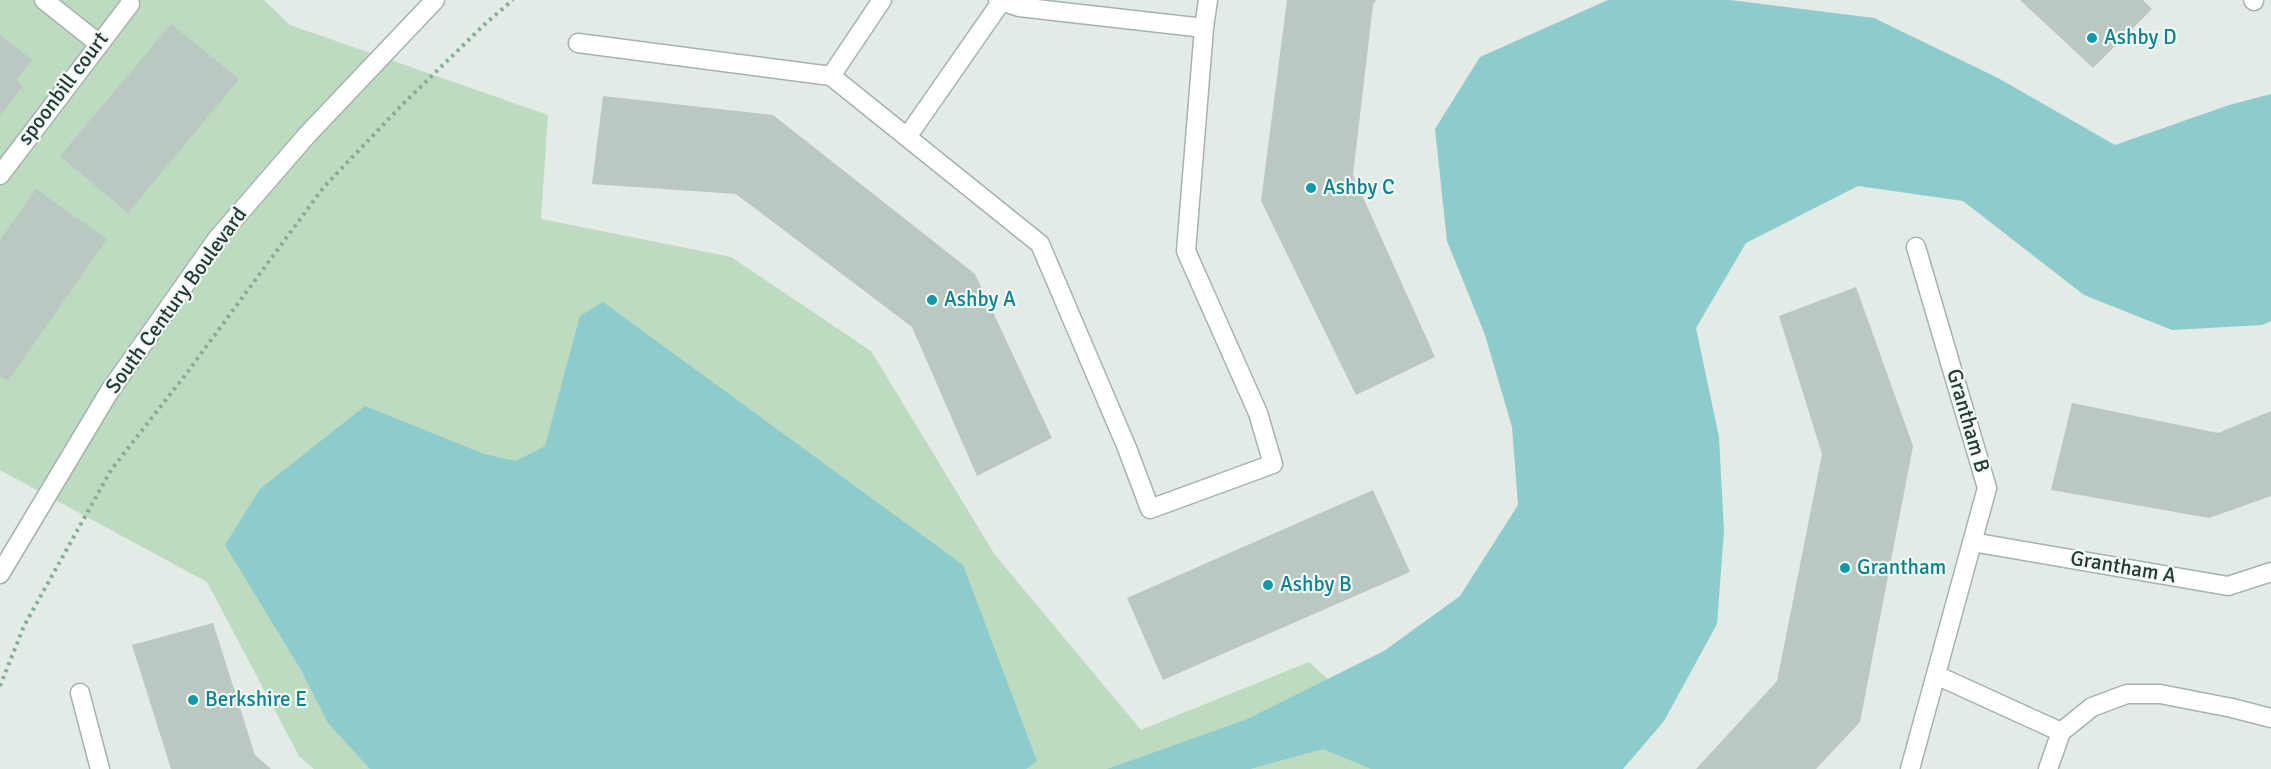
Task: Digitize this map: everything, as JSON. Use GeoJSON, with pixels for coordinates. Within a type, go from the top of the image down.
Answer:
{"type":"FeatureCollection","features":[{"type":"Feature","properties":{"kind":"street"},"geometry":{"type":"LineString","coordinates":[[44,0],[98,43]]}},
{"type":"Feature","properties":{"kind":"street","name":"South Century Boulevard"},"geometry":{"type":"LineString","coordinates":[[0,574],[109,392],[217,239],[307,135],[435,0]]}},
{"type":"Feature","properties":{"kind":"street"},"geometry":{"type":"LineString","coordinates":[[831,76],[882,0]]}},
{"type":"Feature","properties":{"kind":"street"},"geometry":{"type":"LineString","coordinates":[[578,43],[831,76],[1040,244],[1127,448],[1150,509],[1273,464],[1258,413],[1186,251],[1208,0]]}},
{"type":"Feature","properties":{"kind":"street"},"geometry":{"type":"LineString","coordinates":[[907,137],[999,1],[1019,7],[1204,28]]}},
{"type":"Feature","properties":{"kind":"street","name":"spoonbill court"},"geometry":{"type":"LineString","coordinates":[[0,175],[98,43],[130,4]]}},
{"type":"Feature","properties":{"kind":"street","name":"Grantham B"},"geometry":{"type":"LineString","coordinates":[[1910,769],[1987,488],[1916,247]]}},
{"type":"Feature","properties":{"kind":"street","name":"Grantham A"},"geometry":{"type":"LineString","coordinates":[[1972,542],[2228,586],[2271,572]]}},
{"type":"Feature","properties":{"kind":"street"},"geometry":{"type":"LineString","coordinates":[[1936,675],[2061,732]]}},
{"type":"Feature","properties":{"kind":"street"},"geometry":{"type":"LineString","coordinates":[[80,693],[100,769]]}},
{"type":"Feature","properties":{"kind":"street"},"geometry":{"type":"LineString","coordinates":[[2048,769],[2061,732],[2092,707],[2127,694],[2160,694],[2271,718]]}},
{"type":"Feature","properties":{"kind":"path"},"geometry":{"type":"LineString","coordinates":[[0,686],[24,626],[111,470],[186,374],[324,188],[402,105],[486,23],[513,0]]}},
{"type":"Feature","properties":{"kind":"green space"},"geometry":{"type":"Polygon","coordinates":[[[0,0],[264,0],[290,25],[548,115],[541,219],[731,257],[871,351],[995,555],[1141,730],[1309,662],[1426,769],[314,769],[299,756],[207,582],[0,470],[0,0]]]}},
{"type":"Feature","properties":{"kind":"water"},"geometry":{"type":"Polygon","coordinates":[[[1608,0],[1730,0],[1874,18],[1998,78],[2115,145],[2229,105],[2271,94],[2271,321],[2262,325],[2172,330],[2084,295],[1963,201],[1858,186],[1746,243],[1696,328],[1719,437],[1724,531],[1717,624],[1664,721],[1623,769],[1371,769],[1323,749],[1250,769],[1107,769],[1245,720],[1384,651],[1460,596],[1518,505],[1512,427],[1485,335],[1447,241],[1435,129],[1480,57],[1608,0]]]}},
{"type":"Feature","properties":{"kind":"water"},"geometry":{"type":"Polygon","coordinates":[[[603,302],[963,565],[1037,761],[1026,769],[370,769],[328,723],[301,670],[225,545],[260,489],[365,406],[484,454],[516,461],[545,446],[580,316],[603,302]]]}},
{"type":"Feature","properties":{"kind":"building","name":"Ashby C"},"geometry":{"type":"Polygon","coordinates":[[[1287,0],[1376,0],[1373,5],[1353,175],[1435,357],[1356,395],[1261,201],[1287,0]]]}},
{"type":"Feature","properties":{"kind":"building","name":"Ashby D"},"geometry":{"type":"Polygon","coordinates":[[[2020,0],[2143,0],[2152,9],[2093,68],[2020,0]]]}},
{"type":"Feature","properties":{"kind":"building"},"geometry":{"type":"Polygon","coordinates":[[[171,24],[239,79],[128,213],[60,156],[171,24]]]}},
{"type":"Feature","properties":{"kind":"building"},"geometry":{"type":"Polygon","coordinates":[[[0,35],[32,60],[16,80],[23,86],[0,115],[0,35]]]}},
{"type":"Feature","properties":{"kind":"building","name":"Ashby A"},"geometry":{"type":"Polygon","coordinates":[[[603,96],[773,115],[975,274],[1052,438],[977,476],[912,327],[736,194],[592,184],[603,96]]]}},
{"type":"Feature","properties":{"kind":"building"},"geometry":{"type":"Polygon","coordinates":[[[36,189],[107,239],[8,381],[0,376],[0,240],[36,189]]]}},
{"type":"Feature","properties":{"kind":"building","name":"Grantham"},"geometry":{"type":"Polygon","coordinates":[[[1856,287],[1913,446],[1860,722],[1816,769],[1696,769],[1777,681],[1822,454],[1779,316],[1856,287]]]}},
{"type":"Feature","properties":{"kind":"building"},"geometry":{"type":"Polygon","coordinates":[[[2072,403],[2218,433],[2271,411],[2271,496],[2209,518],[2051,490],[2072,403]]]}},
{"type":"Feature","properties":{"kind":"building","name":"Ashby B"},"geometry":{"type":"Polygon","coordinates":[[[1373,490],[1410,572],[1163,680],[1127,598],[1373,490]]]}},
{"type":"Feature","properties":{"kind":"building","name":"Berkshire E"},"geometry":{"type":"Polygon","coordinates":[[[213,623],[255,755],[271,769],[171,769],[132,645],[213,623]]]}},
{"type":"Feature","properties":{"kind":"place","name":"Ashby D"},"geometry":{"type":"Point","coordinates":[2092,38]}},
{"type":"Feature","properties":{"kind":"place","name":"Ashby C"},"geometry":{"type":"Point","coordinates":[1311,188]}},
{"type":"Feature","properties":{"kind":"place","name":"Ashby A"},"geometry":{"type":"Point","coordinates":[932,300]}},
{"type":"Feature","properties":{"kind":"place","name":"Grantham"},"geometry":{"type":"Point","coordinates":[1845,568]}},
{"type":"Feature","properties":{"kind":"place","name":"Ashby B"},"geometry":{"type":"Point","coordinates":[1268,585]}},
{"type":"Feature","properties":{"kind":"place","name":"Berkshire E"},"geometry":{"type":"Point","coordinates":[193,700]}}]}
